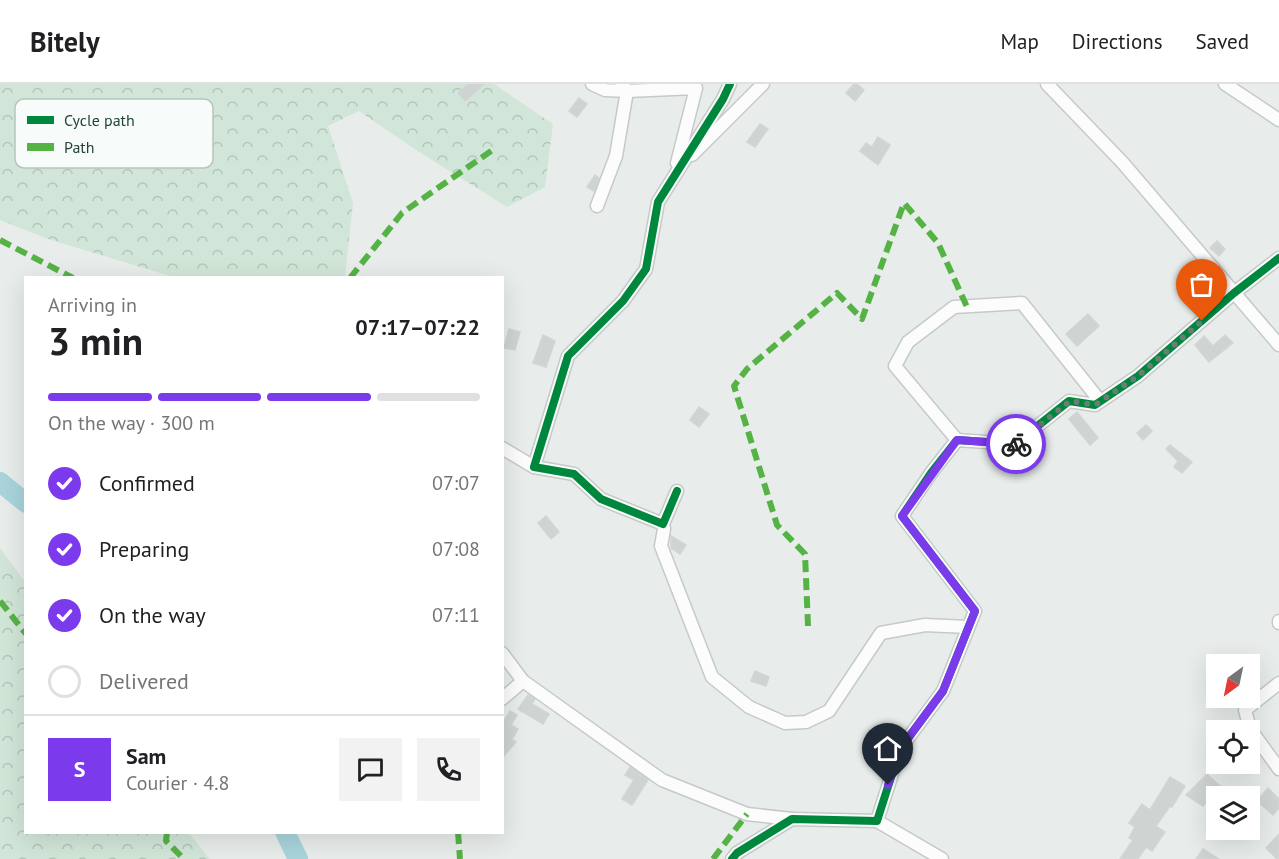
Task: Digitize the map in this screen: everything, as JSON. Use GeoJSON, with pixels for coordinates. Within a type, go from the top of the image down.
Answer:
{"type":"FeatureCollection","features":[{"type":"Feature","properties":{"kind":"street"},"geometry":{"type":"LineString","coordinates":[[592,84],[604,90],[696,88],[675,173]]}},
{"type":"Feature","properties":{"kind":"street"},"geometry":{"type":"LineString","coordinates":[[534,467],[568,356],[622,301],[646,269],[658,202],[723,99],[730,84]]}},
{"type":"Feature","properties":{"kind":"street"},"geometry":{"type":"LineString","coordinates":[[675,173],[764,84]]}},
{"type":"Feature","properties":{"kind":"street"},"geometry":{"type":"LineString","coordinates":[[1047,84],[1122,162],[1279,345]]}},
{"type":"Feature","properties":{"kind":"street"},"geometry":{"type":"LineString","coordinates":[[1225,84],[1279,120]]}},
{"type":"Feature","properties":{"kind":"street"},"geometry":{"type":"LineString","coordinates":[[597,206],[616,156],[624,88]]}},
{"type":"Feature","properties":{"kind":"street"},"geometry":{"type":"LineString","coordinates":[[1100,401],[1022,303],[954,307],[908,342],[895,366],[957,440],[1015,444],[1070,401],[1095,405],[1138,376],[1234,293],[1279,258]]}},
{"type":"Feature","properties":{"kind":"street"},"geometry":{"type":"LineString","coordinates":[[877,821],[900,749],[943,691],[975,611],[902,516],[957,440]]}},
{"type":"Feature","properties":{"kind":"street"},"geometry":{"type":"LineString","coordinates":[[504,449],[534,467],[574,474],[601,499],[663,524]]}},
{"type":"Feature","properties":{"kind":"street"},"geometry":{"type":"LineString","coordinates":[[677,491],[663,524],[661,546],[712,677],[749,707],[785,723],[806,722],[829,711],[881,633],[925,625],[968,627]]}},
{"type":"Feature","properties":{"kind":"street"},"geometry":{"type":"LineString","coordinates":[[504,655],[523,681],[662,780],[747,814],[792,819],[877,821],[942,859]]}},
{"type":"Feature","properties":{"kind":"street"},"geometry":{"type":"LineString","coordinates":[[504,697],[523,681]]}},
{"type":"Feature","properties":{"kind":"street"},"geometry":{"type":"LineString","coordinates":[[1279,683],[1245,710],[1250,729],[1279,768]]}},
{"type":"Feature","properties":{"kind":"street"},"geometry":{"type":"LineString","coordinates":[[732,859],[792,819]]}},
{"type":"Feature","properties":{"kind":"green space"},"geometry":{"type":"Polygon","coordinates":[[[0,84],[494,84],[553,124],[545,187],[507,207],[359,111],[328,126],[353,203],[345,276],[170,276],[48,239],[0,220],[0,84]]]}},
{"type":"Feature","properties":{"kind":"green space"},"geometry":{"type":"Polygon","coordinates":[[[0,548],[24,581],[24,834],[190,834],[210,859],[0,859],[0,548]]]}},
{"type":"Feature","properties":{"kind":"building"},"geometry":{"type":"Polygon","coordinates":[[[468,84],[484,84],[465,101],[458,93],[468,84]]]}},
{"type":"Feature","properties":{"kind":"building"},"geometry":{"type":"Polygon","coordinates":[[[854,84],[864,90],[855,101],[846,93],[854,84]]]}},
{"type":"Feature","properties":{"kind":"building"},"geometry":{"type":"Polygon","coordinates":[[[579,98],[587,104],[577,117],[569,111],[579,98]]]}},
{"type":"Feature","properties":{"kind":"building"},"geometry":{"type":"Polygon","coordinates":[[[760,124],[768,129],[755,147],[747,142],[760,124]]]}},
{"type":"Feature","properties":{"kind":"building"},"geometry":{"type":"Polygon","coordinates":[[[878,137],[890,145],[878,165],[860,151],[866,143],[872,147],[878,137]]]}},
{"type":"Feature","properties":{"kind":"building"},"geometry":{"type":"Polygon","coordinates":[[[595,175],[599,178],[594,191],[587,187],[595,175]]]}},
{"type":"Feature","properties":{"kind":"building"},"geometry":{"type":"Polygon","coordinates":[[[1217,241],[1225,249],[1219,256],[1210,248],[1217,241]]]}},
{"type":"Feature","properties":{"kind":"building"},"geometry":{"type":"Polygon","coordinates":[[[1088,314],[1099,326],[1077,346],[1066,334],[1088,314]]]}},
{"type":"Feature","properties":{"kind":"building"},"geometry":{"type":"Polygon","coordinates":[[[509,329],[520,332],[515,350],[504,348],[509,329]]]}},
{"type":"Feature","properties":{"kind":"building"},"geometry":{"type":"Polygon","coordinates":[[[543,335],[555,341],[546,367],[533,363],[543,335]]]}},
{"type":"Feature","properties":{"kind":"building"},"geometry":{"type":"Polygon","coordinates":[[[1225,335],[1233,343],[1209,362],[1195,345],[1204,336],[1213,346],[1225,335]]]}},
{"type":"Feature","properties":{"kind":"building"},"geometry":{"type":"Polygon","coordinates":[[[699,407],[709,414],[699,427],[690,420],[699,407]]]}},
{"type":"Feature","properties":{"kind":"building"},"geometry":{"type":"Polygon","coordinates":[[[1077,412],[1098,438],[1090,445],[1069,419],[1077,412]]]}},
{"type":"Feature","properties":{"kind":"building"},"geometry":{"type":"Polygon","coordinates":[[[1146,425],[1152,431],[1143,440],[1137,433],[1146,425]]]}},
{"type":"Feature","properties":{"kind":"building"},"geometry":{"type":"Polygon","coordinates":[[[1170,445],[1192,462],[1182,473],[1174,467],[1178,461],[1166,449],[1170,445]]]}},
{"type":"Feature","properties":{"kind":"building"},"geometry":{"type":"Polygon","coordinates":[[[546,516],[559,532],[551,539],[538,523],[546,516]]]}},
{"type":"Feature","properties":{"kind":"building"},"geometry":{"type":"Polygon","coordinates":[[[671,536],[686,545],[680,554],[671,548],[671,536]]]}},
{"type":"Feature","properties":{"kind":"building"},"geometry":{"type":"Polygon","coordinates":[[[755,671],[769,677],[766,686],[751,681],[755,671]]]}},
{"type":"Feature","properties":{"kind":"building"},"geometry":{"type":"Polygon","coordinates":[[[528,695],[535,699],[532,704],[549,714],[543,724],[518,709],[528,695]]]}},
{"type":"Feature","properties":{"kind":"building"},"geometry":{"type":"Polygon","coordinates":[[[510,711],[517,715],[511,725],[518,729],[512,739],[516,742],[504,756],[504,721],[510,711]]]}},
{"type":"Feature","properties":{"kind":"building"},"geometry":{"type":"Polygon","coordinates":[[[630,767],[648,780],[632,805],[622,799],[634,780],[625,775],[630,767]]]}},
{"type":"Feature","properties":{"kind":"building"},"geometry":{"type":"Polygon","coordinates":[[[1207,774],[1220,786],[1206,786],[1206,802],[1203,806],[1186,795],[1207,774]]]}},
{"type":"Feature","properties":{"kind":"building"},"geometry":{"type":"Polygon","coordinates":[[[1170,777],[1185,786],[1172,807],[1170,806],[1156,826],[1165,832],[1152,851],[1146,847],[1138,859],[1120,859],[1133,840],[1129,838],[1135,827],[1129,823],[1142,804],[1150,810],[1170,777]]]}},
{"type":"Feature","properties":{"kind":"building"},"geometry":{"type":"Polygon","coordinates":[[[1268,788],[1279,799],[1279,808],[1273,815],[1260,804],[1260,797],[1268,788]]]}},
{"type":"Feature","properties":{"kind":"building"},"geometry":{"type":"Polygon","coordinates":[[[1279,834],[1279,859],[1277,859],[1266,848],[1279,834]]]}},
{"type":"Feature","properties":{"kind":"building"},"geometry":{"type":"Polygon","coordinates":[[[1203,849],[1219,859],[1196,859],[1203,849]]]}},
{"type":"Feature","properties":{"kind":"waterway"},"geometry":{"type":"LineString","coordinates":[[0,482],[24,501]]}},
{"type":"Feature","properties":{"kind":"waterway"},"geometry":{"type":"LineString","coordinates":[[286,834],[298,859]]}},
{"type":"Feature","properties":{"kind":"marked path"},"geometry":{"type":"LineString","coordinates":[[352,276],[402,213],[494,149]]}},
{"type":"Feature","properties":{"kind":"marked path"},"geometry":{"type":"LineString","coordinates":[[808,626],[805,554],[777,525],[734,386],[747,369],[837,293],[862,319],[904,203],[938,243],[967,307]]}},
{"type":"Feature","properties":{"kind":"marked path"},"geometry":{"type":"LineString","coordinates":[[0,240],[69,276]]}},
{"type":"Feature","properties":{"kind":"marked path"},"geometry":{"type":"LineString","coordinates":[[0,601],[24,631]]}},
{"type":"Feature","properties":{"kind":"marked path"},"geometry":{"type":"LineString","coordinates":[[713,859],[747,814]]}},
{"type":"Feature","properties":{"kind":"marked path"},"geometry":{"type":"LineString","coordinates":[[167,834],[166,841],[184,859]]}},
{"type":"Feature","properties":{"kind":"marked path"},"geometry":{"type":"LineString","coordinates":[[458,834],[460,859]]}},
{"type":"Feature","properties":{"kind":"cycle path"},"geometry":{"type":"LineString","coordinates":[[677,491],[663,524],[601,499],[574,474],[534,467],[568,356],[623,301],[646,269],[658,202],[723,99],[730,84]]}},
{"type":"Feature","properties":{"kind":"cycle path"},"geometry":{"type":"LineString","coordinates":[[732,859],[737,853],[792,819],[877,821],[900,749],[943,691],[975,611],[902,516],[957,440],[1015,444],[1069,401],[1095,405],[1138,376],[1234,293],[1279,258]]}},
{"type":"Feature","properties":{"kind":"way so far"},"geometry":{"type":"LineString","coordinates":[[1016,444],[1070,401],[1095,405],[1138,376],[1202,321]]}},
{"type":"Feature","properties":{"kind":"route"},"geometry":{"type":"LineString","coordinates":[[888,785],[900,749],[943,691],[975,611],[902,516],[957,440],[1016,444]]}}]}
